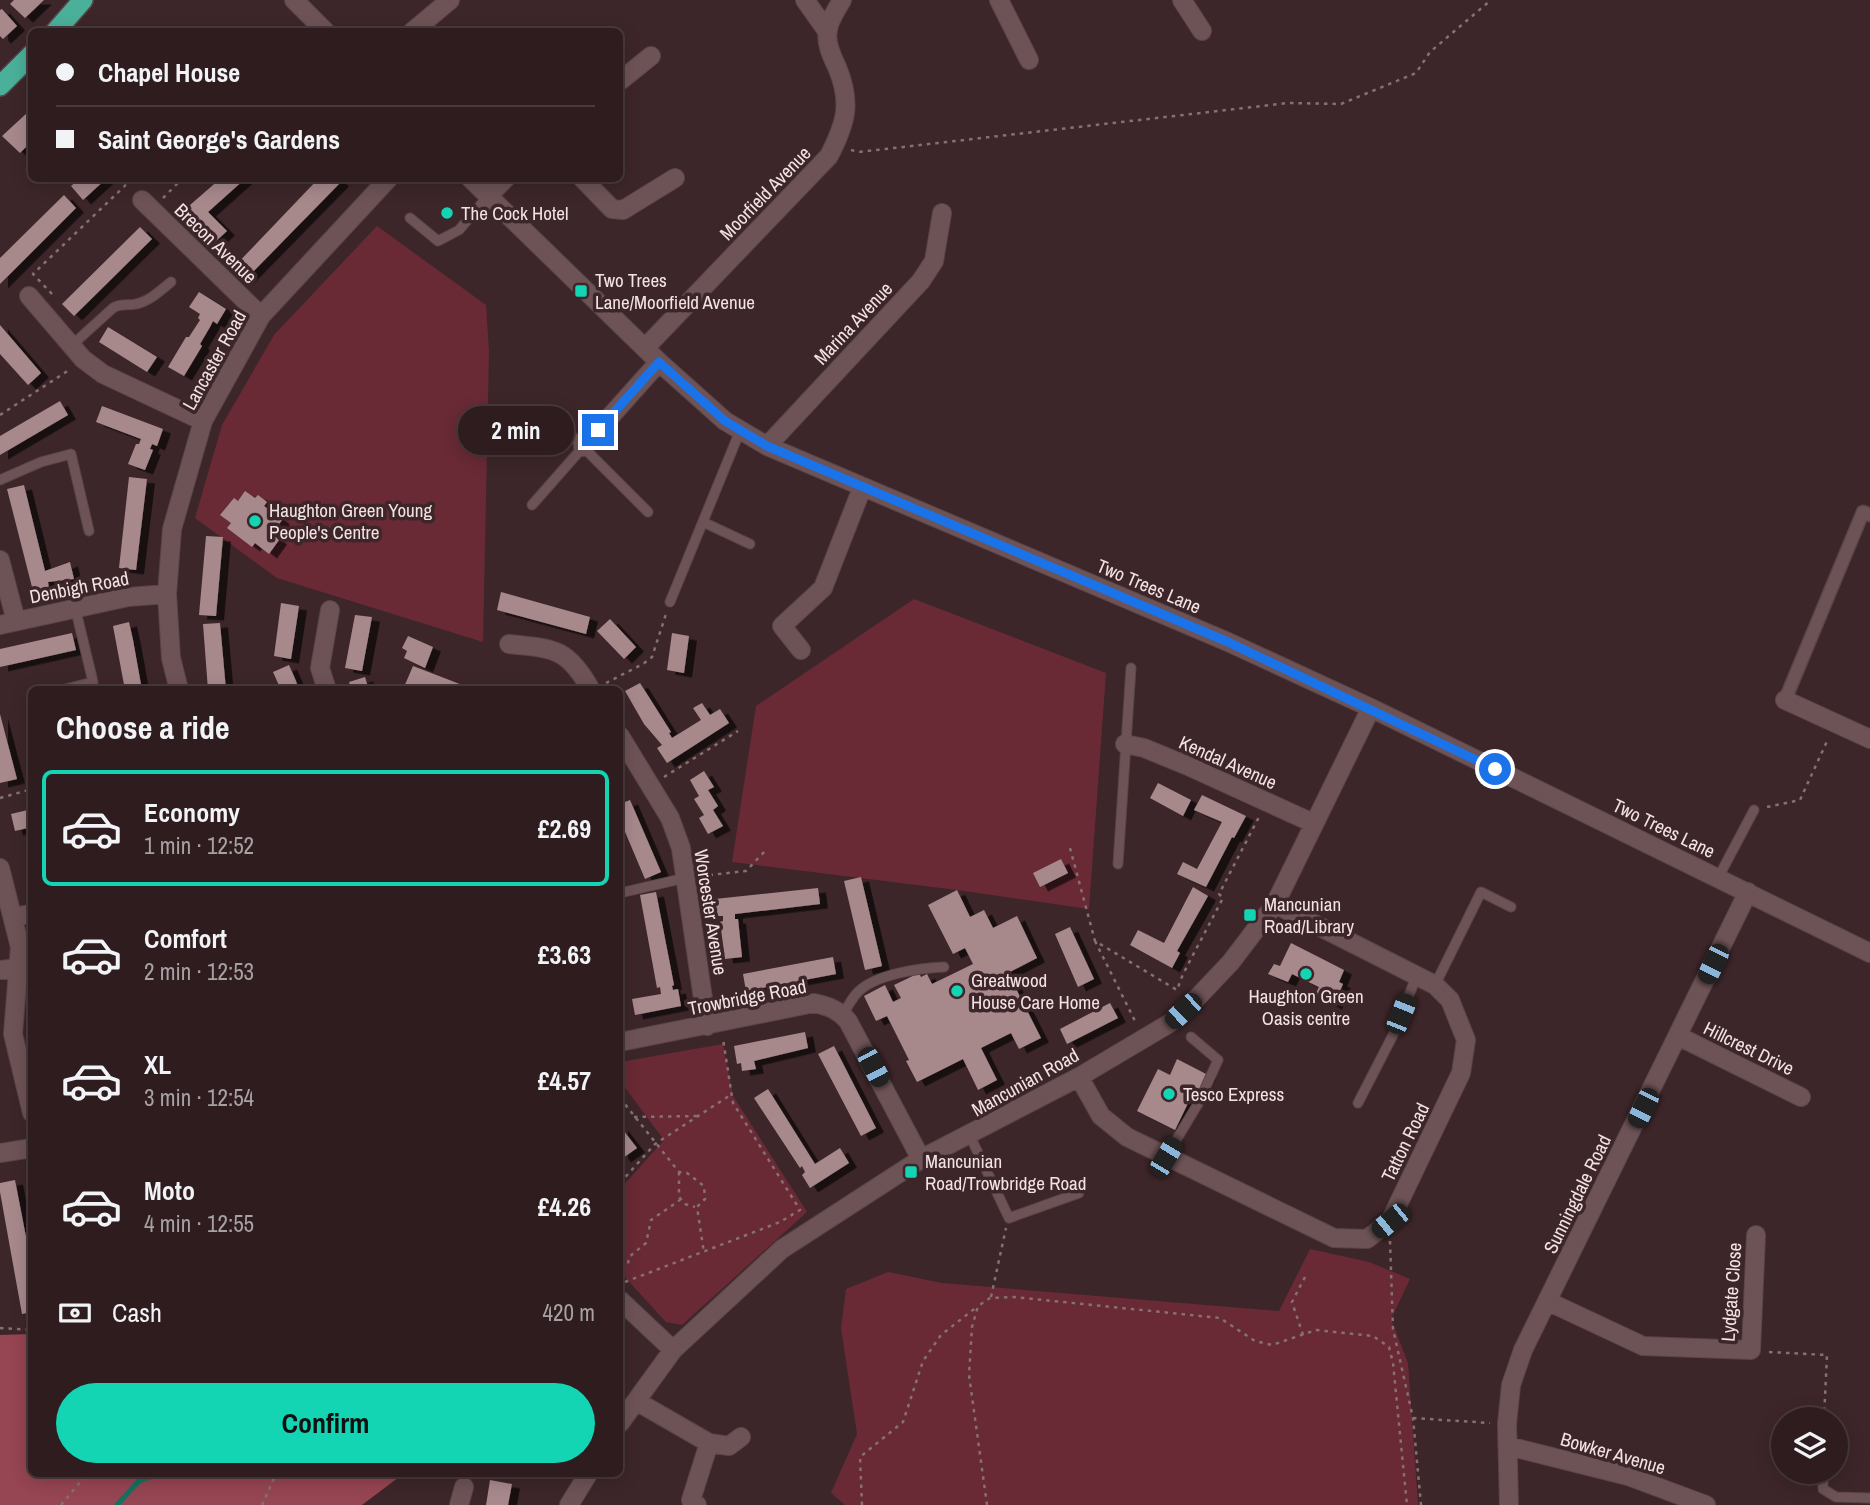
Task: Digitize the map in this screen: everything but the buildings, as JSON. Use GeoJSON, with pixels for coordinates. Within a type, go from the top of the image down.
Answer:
{"type":"FeatureCollection","features":[{"type":"Feature","properties":{"kind":"highway"},"geometry":{"type":"LineString","coordinates":[[58,28],[83,0]]}},
{"type":"Feature","properties":{"kind":"highway"},"geometry":{"type":"LineString","coordinates":[[0,86],[28,58]]}},
{"type":"Feature","properties":{"kind":"street"},"geometry":{"type":"LineString","coordinates":[[294,0],[322,28]]}},
{"type":"Feature","properties":{"kind":"street"},"geometry":{"type":"LineString","coordinates":[[417,28],[450,0]]}},
{"type":"Feature","properties":{"kind":"street"},"geometry":{"type":"LineString","coordinates":[[805,0],[827,31],[842,0]]}},
{"type":"Feature","properties":{"kind":"street"},"geometry":{"type":"LineString","coordinates":[[999,0],[1029,60]]}},
{"type":"Feature","properties":{"kind":"street"},"geometry":{"type":"LineString","coordinates":[[1182,0],[1202,31]]}},
{"type":"Feature","properties":{"kind":"street","name":"Moorfield Avenue"},"geometry":{"type":"LineString","coordinates":[[645,348],[829,156],[844,129],[846,104],[842,79],[830,52],[827,31]]}},
{"type":"Feature","properties":{"kind":"street"},"geometry":{"type":"LineString","coordinates":[[623,79],[651,56]]}},
{"type":"Feature","properties":{"kind":"street"},"geometry":{"type":"LineString","coordinates":[[586,182],[612,209],[623,210],[675,178]]}},
{"type":"Feature","properties":{"kind":"street","name":"Lancaster Road"},"geometry":{"type":"LineString","coordinates":[[178,686],[171,658],[167,594],[172,529],[203,421],[261,316],[385,182]]}},
{"type":"Feature","properties":{"kind":"street","name":"Two Trees Lane"},"geometry":{"type":"LineString","coordinates":[[474,182],[659,362],[725,421],[767,446],[1228,642],[1371,708],[1870,953]]}},
{"type":"Feature","properties":{"kind":"street"},"geometry":{"type":"LineString","coordinates":[[489,195],[502,182]]}},
{"type":"Feature","properties":{"kind":"street","name":"Brecon Avenue"},"geometry":{"type":"LineString","coordinates":[[142,201],[261,316]]}},
{"type":"Feature","properties":{"kind":"street","name":"Marina Avenue"},"geometry":{"type":"LineString","coordinates":[[767,446],[921,281],[934,261],[942,212]]}},
{"type":"Feature","properties":{"kind":"street"},"geometry":{"type":"LineString","coordinates":[[29,296],[77,353],[103,374],[203,421]]}},
{"type":"Feature","properties":{"kind":"street"},"geometry":{"type":"LineString","coordinates":[[583,447],[659,362]]}},
{"type":"Feature","properties":{"kind":"street"},"geometry":{"type":"LineString","coordinates":[[801,650],[782,626],[823,588],[862,488]]}},
{"type":"Feature","properties":{"kind":"street"},"geometry":{"type":"LineString","coordinates":[[1870,515],[1863,512],[1785,700],[1870,739]]}},
{"type":"Feature","properties":{"kind":"street"},"geometry":{"type":"LineString","coordinates":[[0,560],[8,623]]}},
{"type":"Feature","properties":{"kind":"street","name":"Denbigh Road"},"geometry":{"type":"LineString","coordinates":[[8,623],[128,597],[167,594]]}},
{"type":"Feature","properties":{"kind":"street"},"geometry":{"type":"LineString","coordinates":[[326,686],[320,668],[330,610]]}},
{"type":"Feature","properties":{"kind":"street"},"geometry":{"type":"LineString","coordinates":[[509,645],[553,649],[578,666],[594,686]]}},
{"type":"Feature","properties":{"kind":"street","name":"Mancunian Road"},"geometry":{"type":"LineString","coordinates":[[623,1419],[673,1350],[782,1249],[921,1159],[970,1136],[1079,1077],[1170,1023],[1231,962],[1275,904],[1371,708]]}},
{"type":"Feature","properties":{"kind":"street","name":"Worcester Avenue"},"geometry":{"type":"LineString","coordinates":[[623,741],[670,818],[681,848],[690,877],[714,1029]]}},
{"type":"Feature","properties":{"kind":"street","name":"Kendal Avenue"},"geometry":{"type":"LineString","coordinates":[[1125,744],[1144,748],[1188,766],[1313,823]]}},
{"type":"Feature","properties":{"kind":"street"},"geometry":{"type":"LineString","coordinates":[[0,868],[20,947],[13,1034],[28,1096]]}},
{"type":"Feature","properties":{"kind":"street","name":"Sunningdale Road"},"geometry":{"type":"LineString","coordinates":[[1510,1505],[1507,1424],[1511,1385],[1523,1350],[1748,892]]}},
{"type":"Feature","properties":{"kind":"street","name":"Tatton Road"},"geometry":{"type":"LineString","coordinates":[[1275,904],[1435,985],[1450,1000],[1466,1040],[1461,1073],[1390,1221]]}},
{"type":"Feature","properties":{"kind":"street"},"geometry":{"type":"LineString","coordinates":[[13,917],[28,915]]}},
{"type":"Feature","properties":{"kind":"street"},"geometry":{"type":"LineString","coordinates":[[0,970],[19,968]]}},
{"type":"Feature","properties":{"kind":"street","name":"Trowbridge Road"},"geometry":{"type":"LineString","coordinates":[[623,1042],[714,1029],[814,1003],[829,1006],[843,1014]]}},
{"type":"Feature","properties":{"kind":"street"},"geometry":{"type":"LineString","coordinates":[[843,1014],[921,1159]]}},
{"type":"Feature","properties":{"kind":"street","name":"Hillcrest Drive"},"geometry":{"type":"LineString","coordinates":[[1678,1036],[1801,1097]]}},
{"type":"Feature","properties":{"kind":"street"},"geometry":{"type":"LineString","coordinates":[[1079,1077],[1101,1116],[1126,1137],[1334,1238],[1367,1239],[1390,1221]]}},
{"type":"Feature","properties":{"kind":"street"},"geometry":{"type":"LineString","coordinates":[[0,1153],[28,1148]]}},
{"type":"Feature","properties":{"kind":"street","name":"Lydgate Close"},"geometry":{"type":"LineString","coordinates":[[1547,1301],[1643,1346],[1751,1350],[1756,1235]]}},
{"type":"Feature","properties":{"kind":"street"},"geometry":{"type":"LineString","coordinates":[[623,1303],[673,1350]]}},
{"type":"Feature","properties":{"kind":"street"},"geometry":{"type":"LineString","coordinates":[[636,1401],[709,1443],[729,1446],[741,1437]]}},
{"type":"Feature","properties":{"kind":"street"},"geometry":{"type":"LineString","coordinates":[[698,1505],[691,1500],[709,1443]]}},
{"type":"Feature","properties":{"kind":"street","name":"Bowker Avenue"},"geometry":{"type":"LineString","coordinates":[[1508,1446],[1628,1476],[1700,1504]]}},
{"type":"Feature","properties":{"kind":"street"},"geometry":{"type":"LineString","coordinates":[[569,1505],[585,1477]]}},
{"type":"Feature","properties":{"kind":"lane"},"geometry":{"type":"LineString","coordinates":[[410,218],[438,241],[458,230],[489,195]]}},
{"type":"Feature","properties":{"kind":"lane"},"geometry":{"type":"LineString","coordinates":[[77,353],[113,307],[145,301],[172,282]]}},
{"type":"Feature","properties":{"kind":"lane"},"geometry":{"type":"LineString","coordinates":[[546,410],[648,512]]}},
{"type":"Feature","properties":{"kind":"lane"},"geometry":{"type":"LineString","coordinates":[[670,601],[740,431]]}},
{"type":"Feature","properties":{"kind":"lane"},"geometry":{"type":"LineString","coordinates":[[532,505],[583,447]]}},
{"type":"Feature","properties":{"kind":"lane"},"geometry":{"type":"LineString","coordinates":[[0,480],[41,462],[71,454],[89,530]]}},
{"type":"Feature","properties":{"kind":"lane"},"geometry":{"type":"LineString","coordinates":[[703,522],[750,544]]}},
{"type":"Feature","properties":{"kind":"lane"},"geometry":{"type":"LineString","coordinates":[[75,607],[93,682],[78,686]]}},
{"type":"Feature","properties":{"kind":"lane"},"geometry":{"type":"LineString","coordinates":[[1118,864],[1131,668]]}},
{"type":"Feature","properties":{"kind":"lane"},"geometry":{"type":"LineString","coordinates":[[1718,878],[1754,810]]}},
{"type":"Feature","properties":{"kind":"lane"},"geometry":{"type":"LineString","coordinates":[[623,892],[690,877]]}},
{"type":"Feature","properties":{"kind":"lane"},"geometry":{"type":"LineString","coordinates":[[1435,985],[1481,892],[1511,907]]}},
{"type":"Feature","properties":{"kind":"lane"},"geometry":{"type":"LineString","coordinates":[[843,1014],[859,990],[880,980],[905,971],[944,967]]}},
{"type":"Feature","properties":{"kind":"lane"},"geometry":{"type":"LineString","coordinates":[[1358,1103],[1394,1033],[1417,975]]}},
{"type":"Feature","properties":{"kind":"lane"},"geometry":{"type":"LineString","coordinates":[[1166,1157],[1199,1102],[1218,1059],[1191,1037]]}},
{"type":"Feature","properties":{"kind":"lane"},"geometry":{"type":"LineString","coordinates":[[970,1136],[1009,1218],[1079,1194]]}},
{"type":"Feature","properties":{"kind":"lane"},"geometry":{"type":"LineString","coordinates":[[1823,1484],[1823,1489],[1836,1497],[1870,1498]]}},
{"type":"Feature","properties":{"kind":"path"},"geometry":{"type":"LineString","coordinates":[[835,145],[859,152],[1288,103],[1341,104],[1416,73],[1430,52],[1491,0]]}},
{"type":"Feature","properties":{"kind":"path"},"geometry":{"type":"LineString","coordinates":[[33,274],[129,182]]}},
{"type":"Feature","properties":{"kind":"path"},"geometry":{"type":"LineString","coordinates":[[162,200],[179,182]]}},
{"type":"Feature","properties":{"kind":"path"},"geometry":{"type":"LineString","coordinates":[[0,415],[77,353]]}},
{"type":"Feature","properties":{"kind":"path"},"geometry":{"type":"LineString","coordinates":[[600,686],[652,657],[670,601]]}},
{"type":"Feature","properties":{"kind":"path"},"geometry":{"type":"LineString","coordinates":[[1754,810],[1800,800],[1835,723]]}},
{"type":"Feature","properties":{"kind":"path"},"geometry":{"type":"LineString","coordinates":[[658,781],[738,732]]}},
{"type":"Feature","properties":{"kind":"path"},"geometry":{"type":"LineString","coordinates":[[0,798],[28,790]]}},
{"type":"Feature","properties":{"kind":"path"},"geometry":{"type":"LineString","coordinates":[[1095,941],[1177,990],[1223,898],[1219,894],[1263,810]]}},
{"type":"Feature","properties":{"kind":"path"},"geometry":{"type":"LineString","coordinates":[[1070,848],[1095,941],[1136,1023]]}},
{"type":"Feature","properties":{"kind":"path"},"geometry":{"type":"LineString","coordinates":[[690,877],[746,870],[766,850]]}},
{"type":"Feature","properties":{"kind":"path"},"geometry":{"type":"LineString","coordinates":[[625,1282],[780,1223],[800,1210],[733,1103],[714,1029]]}},
{"type":"Feature","properties":{"kind":"path"},"geometry":{"type":"LineString","coordinates":[[623,1179],[654,1144],[732,1094]]}},
{"type":"Feature","properties":{"kind":"path"},"geometry":{"type":"LineString","coordinates":[[623,1102],[679,1172],[680,1200]]}},
{"type":"Feature","properties":{"kind":"path"},"geometry":{"type":"LineString","coordinates":[[634,1117],[698,1116]]}},
{"type":"Feature","properties":{"kind":"path"},"geometry":{"type":"LineString","coordinates":[[679,1172],[687,1173],[704,1186],[705,1199],[696,1207],[680,1200]]}},
{"type":"Feature","properties":{"kind":"path"},"geometry":{"type":"LineString","coordinates":[[623,1264],[628,1264],[629,1257],[646,1243],[651,1220],[680,1200]]}},
{"type":"Feature","properties":{"kind":"path"},"geometry":{"type":"LineString","coordinates":[[696,1207],[704,1253]]}},
{"type":"Feature","properties":{"kind":"path"},"geometry":{"type":"LineString","coordinates":[[990,1298],[1009,1218]]}},
{"type":"Feature","properties":{"kind":"path"},"geometry":{"type":"LineString","coordinates":[[1390,1221],[1393,1329],[1413,1419],[1420,1505]]}},
{"type":"Feature","properties":{"kind":"path"},"geometry":{"type":"LineString","coordinates":[[1303,1335],[1292,1302],[1306,1275]]}},
{"type":"Feature","properties":{"kind":"path"},"geometry":{"type":"LineString","coordinates":[[862,1505],[860,1457],[903,1422],[923,1361],[941,1335],[990,1298],[1014,1297],[1220,1318],[1255,1341],[1272,1345],[1316,1329],[1373,1336],[1389,1348],[1393,1363],[1407,1505]]}},
{"type":"Feature","properties":{"kind":"path"},"geometry":{"type":"LineString","coordinates":[[978,1307],[972,1327],[969,1375],[987,1505]]}},
{"type":"Feature","properties":{"kind":"path"},"geometry":{"type":"LineString","coordinates":[[0,1328],[28,1330]]}},
{"type":"Feature","properties":{"kind":"path"},"geometry":{"type":"LineString","coordinates":[[1751,1350],[1827,1355],[1825,1407]]}},
{"type":"Feature","properties":{"kind":"path"},"geometry":{"type":"LineString","coordinates":[[1413,1419],[1507,1424]]}},
{"type":"Feature","properties":{"kind":"path"},"geometry":{"type":"LineString","coordinates":[[61,1505],[84,1477]]}},
{"type":"Feature","properties":{"kind":"path"},"geometry":{"type":"LineString","coordinates":[[262,1505],[275,1477]]}},
{"type":"Feature","properties":{"kind":"shaded area"},"geometry":{"type":"Polygon","coordinates":[[[377,226],[486,305],[489,351],[483,642],[277,578],[195,518],[222,425],[274,335],[377,226]]]}},
{"type":"Feature","properties":{"kind":"shaded area"},"geometry":{"type":"Polygon","coordinates":[[[914,599],[1106,673],[1089,909],[732,862],[756,706],[914,599]]]}},
{"type":"Feature","properties":{"kind":"shaded area"},"geometry":{"type":"Polygon","coordinates":[[[723,1044],[733,1096],[807,1212],[682,1325],[666,1322],[623,1275],[623,1186],[664,1140],[623,1085],[623,1061],[723,1044]]]}},
{"type":"Feature","properties":{"kind":"shaded area"},"geometry":{"type":"Polygon","coordinates":[[[1310,1249],[1369,1262],[1410,1279],[1391,1319],[1408,1363],[1418,1505],[845,1505],[831,1493],[857,1434],[841,1328],[846,1289],[888,1272],[942,1283],[1279,1311],[1310,1249]]]}},
{"type":"Feature","properties":{"kind":"shaded area"},"geometry":{"type":"Polygon","coordinates":[[[28,1334],[28,1477],[399,1477],[362,1505],[0,1505],[0,1335],[28,1334]]]}},
{"type":"Feature","properties":{"kind":"waterway"},"geometry":{"type":"LineString","coordinates":[[117,1505],[139,1481],[150,1477]]}},
{"type":"Feature","properties":{"kind":"place","name":"The Cock Hotel"},"geometry":{"type":"Point","coordinates":[447,213]}},
{"type":"Feature","properties":{"kind":"place","name":"Two Trees Lane/Moorfield Avenue"},"geometry":{"type":"Point","coordinates":[581,291]}},
{"type":"Feature","properties":{"kind":"place","name":"Haughton Green Young People's Centre"},"geometry":{"type":"Point","coordinates":[255,521]}},
{"type":"Feature","properties":{"kind":"place","name":"Mancunian Road/Library"},"geometry":{"type":"Point","coordinates":[1250,915]}},
{"type":"Feature","properties":{"kind":"place","name":"Haughton Green Oasis centre"},"geometry":{"type":"Point","coordinates":[1306,974]}},
{"type":"Feature","properties":{"kind":"place","name":"Greatwood House Care Home"},"geometry":{"type":"Point","coordinates":[957,991]}},
{"type":"Feature","properties":{"kind":"place","name":"Tesco Express"},"geometry":{"type":"Point","coordinates":[1169,1094]}},
{"type":"Feature","properties":{"kind":"place","name":"Mancunian Road/Trowbridge Road"},"geometry":{"type":"Point","coordinates":[911,1172]}},
{"type":"Feature","properties":{"kind":"route"},"geometry":{"type":"LineString","coordinates":[[598,430],[659,362],[725,421],[767,446],[1228,642],[1495,769]]}}]}
